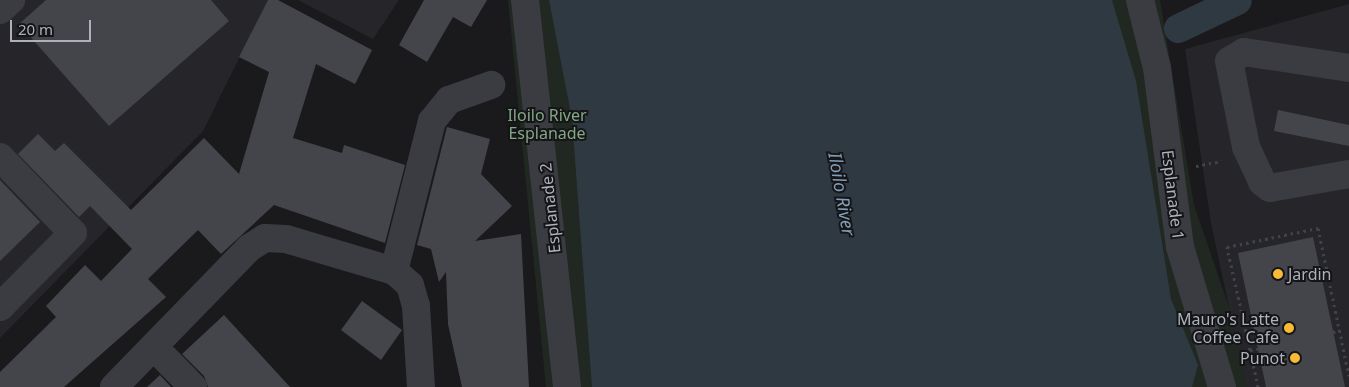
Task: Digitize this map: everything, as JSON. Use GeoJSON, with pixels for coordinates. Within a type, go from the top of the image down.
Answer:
{"type":"FeatureCollection","features":[{"type":"Feature","properties":{"kind":"street"},"geometry":{"type":"LineString","coordinates":[[0,10],[11,0]]}},
{"type":"Feature","properties":{"kind":"street","name":"Esplanade 2"},"geometry":{"type":"LineString","coordinates":[[525,0],[566,387]]}},
{"type":"Feature","properties":{"kind":"street","name":"Esplanade 1"},"geometry":{"type":"LineString","coordinates":[[1140,0],[1157,68],[1180,247],[1222,387]]}},
{"type":"Feature","properties":{"kind":"street"},"geometry":{"type":"LineString","coordinates":[[1349,68],[1244,52],[1229,61],[1249,155],[1262,182],[1270,188],[1349,174]]}},
{"type":"Feature","properties":{"kind":"street"},"geometry":{"type":"LineString","coordinates":[[394,271],[432,121],[449,100],[490,85]]}},
{"type":"Feature","properties":{"kind":"street"},"geometry":{"type":"LineString","coordinates":[[0,157],[73,233],[0,307]]}},
{"type":"Feature","properties":{"kind":"street"},"geometry":{"type":"LineString","coordinates":[[114,387],[249,248],[265,238],[286,239],[394,271],[410,285],[416,306],[421,387]]}},
{"type":"Feature","properties":{"kind":"street"},"geometry":{"type":"LineString","coordinates":[[154,347],[193,387]]}},
{"type":"Feature","properties":{"kind":"path"},"geometry":{"type":"LineString","coordinates":[[1169,171],[1249,155]]}},
{"type":"Feature","properties":{"kind":"path"},"geometry":{"type":"LineString","coordinates":[[1258,387],[1228,247],[1318,228],[1349,376]]}},
{"type":"Feature","properties":{"kind":"path"},"geometry":{"type":"LineString","coordinates":[[1333,332],[1340,330]]}},
{"type":"Feature","properties":{"kind":"path"},"geometry":{"type":"LineString","coordinates":[[1250,350],[1258,349]]}},
{"type":"Feature","properties":{"kind":"shaded area"},"geometry":{"type":"Polygon","coordinates":[[[0,0],[268,0],[203,131],[0,338],[0,0]]]}},
{"type":"Feature","properties":{"kind":"shaded area"},"geometry":{"type":"Polygon","coordinates":[[[298,0],[399,0],[373,39],[298,0]]]}},
{"type":"Feature","properties":{"kind":"shaded area"},"geometry":{"type":"Polygon","coordinates":[[[1349,4],[1349,387],[1246,387],[1211,223],[1185,49],[1349,4]]]}},
{"type":"Feature","properties":{"kind":"green space","name":"Iloilo River Esplanade"},"geometry":{"type":"Polygon","coordinates":[[[508,0],[581,0],[613,387],[546,387],[508,0]]]}},
{"type":"Feature","properties":{"kind":"green space"},"geometry":{"type":"Polygon","coordinates":[[[1077,0],[1160,0],[1194,205],[1229,307],[1247,387],[1156,387],[1077,0]]]}},
{"type":"Feature","properties":{"kind":"water","name":"Iloilo River"},"geometry":{"type":"Polygon","coordinates":[[[549,0],[1112,0],[1136,81],[1171,299],[1198,365],[1192,387],[592,387],[572,119],[549,0]]]}},
{"type":"Feature","properties":{"kind":"building"},"geometry":{"type":"Polygon","coordinates":[[[46,0],[211,0],[229,21],[109,126],[19,24],[46,0]]]}},
{"type":"Feature","properties":{"kind":"building"},"geometry":{"type":"Polygon","coordinates":[[[268,0],[278,0],[372,50],[355,84],[316,64],[293,138],[342,153],[344,145],[405,165],[385,243],[274,205],[221,254],[198,230],[148,279],[166,297],[64,387],[0,387],[0,372],[56,317],[46,306],[85,265],[101,281],[132,249],[90,206],[79,217],[18,154],[38,134],[55,151],[64,143],[131,210],[204,138],[239,174],[269,72],[239,57],[268,0]]]}},
{"type":"Feature","properties":{"kind":"building"},"geometry":{"type":"Polygon","coordinates":[[[424,0],[487,0],[471,27],[453,17],[427,62],[399,45],[424,0]]]}},
{"type":"Feature","properties":{"kind":"building"},"geometry":{"type":"Polygon","coordinates":[[[1278,110],[1349,125],[1349,146],[1274,131],[1278,110]]]}},
{"type":"Feature","properties":{"kind":"building"},"geometry":{"type":"Polygon","coordinates":[[[447,127],[490,139],[481,174],[512,206],[475,241],[521,234],[529,387],[462,387],[448,324],[446,272],[439,282],[431,249],[417,245],[447,127]]]}},
{"type":"Feature","properties":{"kind":"building"},"geometry":{"type":"Polygon","coordinates":[[[0,180],[40,222],[0,261],[0,180]]]}},
{"type":"Feature","properties":{"kind":"building"},"geometry":{"type":"Polygon","coordinates":[[[1313,237],[1345,387],[1266,387],[1238,253],[1313,237]]]}},
{"type":"Feature","properties":{"kind":"building"},"geometry":{"type":"Polygon","coordinates":[[[362,301],[402,330],[381,360],[341,330],[362,301]]]}},
{"type":"Feature","properties":{"kind":"building"},"geometry":{"type":"Polygon","coordinates":[[[224,315],[290,387],[208,387],[204,376],[182,354],[224,315]]]}},
{"type":"Feature","properties":{"kind":"building"},"geometry":{"type":"Polygon","coordinates":[[[160,375],[171,387],[147,387],[160,375]]]}},
{"type":"Feature","properties":{"kind":"waterway"},"geometry":{"type":"LineString","coordinates":[[1178,28],[1237,0]]}},
{"type":"Feature","properties":{"kind":"place","name":"Jardin"},"geometry":{"type":"Point","coordinates":[1278,274]}},
{"type":"Feature","properties":{"kind":"place","name":"Mauro's Latte Coffee Cafe"},"geometry":{"type":"Point","coordinates":[1289,328]}},
{"type":"Feature","properties":{"kind":"place","name":"Punot"},"geometry":{"type":"Point","coordinates":[1295,358]}}]}
